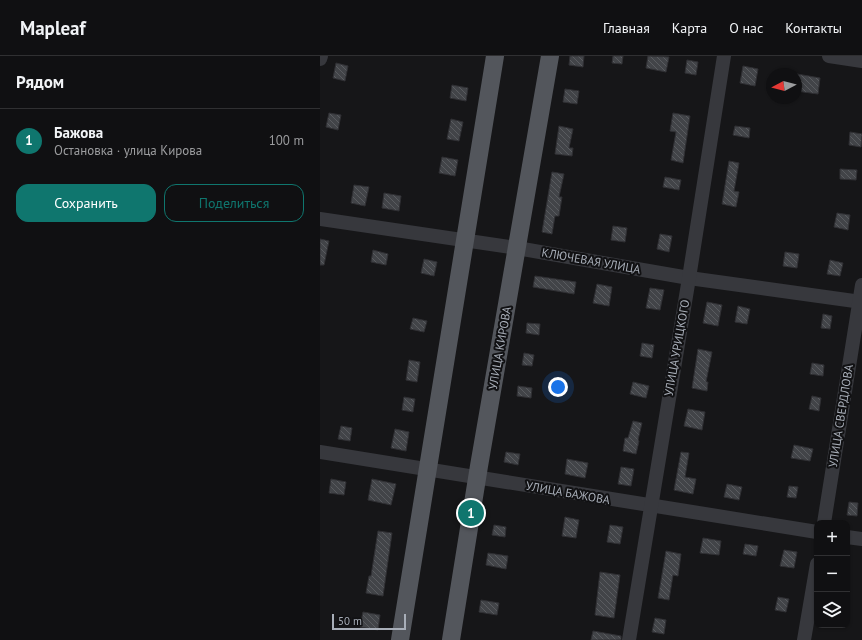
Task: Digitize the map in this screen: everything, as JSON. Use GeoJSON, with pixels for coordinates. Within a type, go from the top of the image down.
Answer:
{"type":"FeatureCollection","features":[{"type":"Feature","properties":{"kind":"main road"},"geometry":{"type":"LineString","coordinates":[[400,640],[495,56]]}},
{"type":"Feature","properties":{"kind":"main road","name":"УЛИЦА КИРОВА"},"geometry":{"type":"LineString","coordinates":[[451,640],[550,56]]}},
{"type":"Feature","properties":{"kind":"street","name":"УЛИЦА УРИЦКОГО"},"geometry":{"type":"LineString","coordinates":[[629,640],[724,56]]}},
{"type":"Feature","properties":{"kind":"street"},"geometry":{"type":"LineString","coordinates":[[828,56],[862,61]]}},
{"type":"Feature","properties":{"kind":"street","name":"КЛЮЧЕВАЯ УЛИЦА"},"geometry":{"type":"LineString","coordinates":[[320,219],[517,248],[689,278],[861,302]]}},
{"type":"Feature","properties":{"kind":"street","name":"УЛИЦА СВЕРДЛОВА"},"geometry":{"type":"LineString","coordinates":[[825,520],[861,302],[862,285]]}},
{"type":"Feature","properties":{"kind":"street","name":"УЛИЦА БАЖОВА"},"geometry":{"type":"LineString","coordinates":[[320,452],[814,532]]}},
{"type":"Feature","properties":{"kind":"street"},"geometry":{"type":"LineString","coordinates":[[850,537],[862,539]]}},
{"type":"Feature","properties":{"kind":"street"},"geometry":{"type":"LineString","coordinates":[[804,640],[814,582]]}},
{"type":"Feature","properties":{"kind":"building"},"geometry":{"type":"Polygon","coordinates":[[[570,56],[584,56],[583,67],[569,65],[570,56]]]}},
{"type":"Feature","properties":{"kind":"building"},"geometry":{"type":"Polygon","coordinates":[[[613,56],[623,56],[622,64],[612,63],[613,56]]]}},
{"type":"Feature","properties":{"kind":"building"},"geometry":{"type":"Polygon","coordinates":[[[648,56],[669,57],[666,72],[646,68],[648,56]]]}},
{"type":"Feature","properties":{"kind":"building"},"geometry":{"type":"Polygon","coordinates":[[[687,60],[698,62],[696,75],[685,73],[687,60]]]}},
{"type":"Feature","properties":{"kind":"building"},"geometry":{"type":"Polygon","coordinates":[[[336,63],[348,66],[345,81],[333,78],[336,63]]]}},
{"type":"Feature","properties":{"kind":"building"},"geometry":{"type":"Polygon","coordinates":[[[743,66],[758,69],[755,86],[740,83],[743,66]]]}},
{"type":"Feature","properties":{"kind":"building"},"geometry":{"type":"Polygon","coordinates":[[[802,75],[820,78],[818,94],[802,92],[802,75]]]}},
{"type":"Feature","properties":{"kind":"building"},"geometry":{"type":"Polygon","coordinates":[[[452,85],[468,88],[466,101],[450,98],[452,85]]]}},
{"type":"Feature","properties":{"kind":"building"},"geometry":{"type":"Polygon","coordinates":[[[565,89],[579,91],[577,104],[563,102],[565,89]]]}},
{"type":"Feature","properties":{"kind":"building"},"geometry":{"type":"Polygon","coordinates":[[[329,113],[341,115],[338,130],[326,127],[329,113]]]}},
{"type":"Feature","properties":{"kind":"building"},"geometry":{"type":"Polygon","coordinates":[[[673,113],[690,116],[683,163],[671,160],[676,132],[670,131],[673,113]]]}},
{"type":"Feature","properties":{"kind":"building"},"geometry":{"type":"Polygon","coordinates":[[[451,119],[463,122],[459,141],[447,139],[451,119]]]}},
{"type":"Feature","properties":{"kind":"building"},"geometry":{"type":"Polygon","coordinates":[[[559,126],[573,129],[569,148],[573,148],[572,156],[555,154],[559,126]]]}},
{"type":"Feature","properties":{"kind":"building"},"geometry":{"type":"Polygon","coordinates":[[[735,126],[750,128],[749,138],[733,135],[735,126]]]}},
{"type":"Feature","properties":{"kind":"building"},"geometry":{"type":"Polygon","coordinates":[[[850,132],[862,134],[861,147],[849,145],[850,132]]]}},
{"type":"Feature","properties":{"kind":"building"},"geometry":{"type":"Polygon","coordinates":[[[442,157],[458,160],[455,176],[439,173],[442,157]]]}},
{"type":"Feature","properties":{"kind":"building"},"geometry":{"type":"Polygon","coordinates":[[[729,161],[739,163],[734,191],[739,192],[736,207],[722,204],[729,161]]]}},
{"type":"Feature","properties":{"kind":"building"},"geometry":{"type":"Polygon","coordinates":[[[840,169],[857,170],[856,180],[840,179],[840,169]]]}},
{"type":"Feature","properties":{"kind":"building"},"geometry":{"type":"Polygon","coordinates":[[[552,172],[564,174],[559,197],[562,197],[559,216],[555,216],[552,234],[542,232],[552,172]]]}},
{"type":"Feature","properties":{"kind":"building"},"geometry":{"type":"Polygon","coordinates":[[[665,177],[681,180],[679,190],[663,187],[665,177]]]}},
{"type":"Feature","properties":{"kind":"building"},"geometry":{"type":"Polygon","coordinates":[[[354,185],[369,187],[365,206],[351,203],[354,185]]]}},
{"type":"Feature","properties":{"kind":"building"},"geometry":{"type":"Polygon","coordinates":[[[384,193],[401,196],[399,211],[382,208],[384,193]]]}},
{"type":"Feature","properties":{"kind":"building"},"geometry":{"type":"Polygon","coordinates":[[[837,213],[850,215],[848,230],[834,227],[837,213]]]}},
{"type":"Feature","properties":{"kind":"building"},"geometry":{"type":"Polygon","coordinates":[[[613,226],[627,228],[625,242],[611,240],[613,226]]]}},
{"type":"Feature","properties":{"kind":"building"},"geometry":{"type":"Polygon","coordinates":[[[660,234],[672,236],[669,252],[657,249],[660,234]]]}},
{"type":"Feature","properties":{"kind":"building"},"geometry":{"type":"Polygon","coordinates":[[[320,239],[329,241],[324,265],[320,265],[320,239]]]}},
{"type":"Feature","properties":{"kind":"building"},"geometry":{"type":"Polygon","coordinates":[[[373,250],[388,254],[386,265],[371,262],[373,250]]]}},
{"type":"Feature","properties":{"kind":"building"},"geometry":{"type":"Polygon","coordinates":[[[785,252],[799,254],[797,268],[783,266],[785,252]]]}},
{"type":"Feature","properties":{"kind":"building"},"geometry":{"type":"Polygon","coordinates":[[[424,259],[437,262],[434,276],[421,273],[424,259]]]}},
{"type":"Feature","properties":{"kind":"building"},"geometry":{"type":"Polygon","coordinates":[[[830,260],[843,263],[840,276],[827,274],[830,260]]]}},
{"type":"Feature","properties":{"kind":"building"},"geometry":{"type":"Polygon","coordinates":[[[535,276],[576,282],[574,294],[533,287],[535,276]]]}},
{"type":"Feature","properties":{"kind":"building"},"geometry":{"type":"Polygon","coordinates":[[[597,284],[612,287],[609,306],[593,303],[597,284]]]}},
{"type":"Feature","properties":{"kind":"building"},"geometry":{"type":"Polygon","coordinates":[[[650,288],[664,290],[660,310],[646,308],[650,288]]]}},
{"type":"Feature","properties":{"kind":"building"},"geometry":{"type":"Polygon","coordinates":[[[707,302],[722,305],[718,326],[703,323],[707,302]]]}},
{"type":"Feature","properties":{"kind":"building"},"geometry":{"type":"Polygon","coordinates":[[[738,306],[750,309],[747,324],[735,322],[738,306]]]}},
{"type":"Feature","properties":{"kind":"building"},"geometry":{"type":"Polygon","coordinates":[[[823,314],[832,316],[830,329],[821,328],[823,314]]]}},
{"type":"Feature","properties":{"kind":"building"},"geometry":{"type":"Polygon","coordinates":[[[413,318],[427,321],[424,332],[410,329],[413,318]]]}},
{"type":"Feature","properties":{"kind":"building"},"geometry":{"type":"Polygon","coordinates":[[[527,323],[540,324],[539,335],[526,333],[527,323]]]}},
{"type":"Feature","properties":{"kind":"building"},"geometry":{"type":"Polygon","coordinates":[[[642,343],[654,345],[652,358],[640,356],[642,343]]]}},
{"type":"Feature","properties":{"kind":"building"},"geometry":{"type":"Polygon","coordinates":[[[698,349],[712,352],[706,382],[708,382],[707,391],[692,388],[698,349]]]}},
{"type":"Feature","properties":{"kind":"building"},"geometry":{"type":"Polygon","coordinates":[[[524,353],[534,355],[532,366],[522,365],[524,353]]]}},
{"type":"Feature","properties":{"kind":"building"},"geometry":{"type":"Polygon","coordinates":[[[409,360],[420,362],[417,382],[406,380],[409,360]]]}},
{"type":"Feature","properties":{"kind":"building"},"geometry":{"type":"Polygon","coordinates":[[[812,363],[824,365],[823,376],[810,374],[812,363]]]}},
{"type":"Feature","properties":{"kind":"building"},"geometry":{"type":"Polygon","coordinates":[[[633,382],[649,386],[646,398],[630,394],[633,382]]]}},
{"type":"Feature","properties":{"kind":"building"},"geometry":{"type":"Polygon","coordinates":[[[518,386],[532,388],[531,398],[517,396],[518,386]]]}},
{"type":"Feature","properties":{"kind":"building"},"geometry":{"type":"Polygon","coordinates":[[[812,396],[821,398],[819,411],[809,409],[812,396]]]}},
{"type":"Feature","properties":{"kind":"building"},"geometry":{"type":"Polygon","coordinates":[[[404,397],[415,399],[413,412],[402,410],[404,397]]]}},
{"type":"Feature","properties":{"kind":"building"},"geometry":{"type":"Polygon","coordinates":[[[688,409],[705,412],[702,430],[684,426],[688,409]]]}},
{"type":"Feature","properties":{"kind":"building"},"geometry":{"type":"Polygon","coordinates":[[[633,421],[642,423],[636,454],[623,451],[625,438],[628,438],[633,421]]]}},
{"type":"Feature","properties":{"kind":"building"},"geometry":{"type":"Polygon","coordinates":[[[341,426],[352,428],[350,441],[338,439],[341,426]]]}},
{"type":"Feature","properties":{"kind":"building"},"geometry":{"type":"Polygon","coordinates":[[[395,429],[409,432],[406,451],[391,448],[395,429]]]}},
{"type":"Feature","properties":{"kind":"building"},"geometry":{"type":"Polygon","coordinates":[[[794,445],[813,449],[810,461],[791,458],[794,445]]]}},
{"type":"Feature","properties":{"kind":"building"},"geometry":{"type":"Polygon","coordinates":[[[506,452],[520,454],[518,465],[504,462],[506,452]]]}},
{"type":"Feature","properties":{"kind":"building"},"geometry":{"type":"Polygon","coordinates":[[[681,452],[689,453],[685,477],[696,479],[693,494],[674,490],[681,452]]]}},
{"type":"Feature","properties":{"kind":"building"},"geometry":{"type":"Polygon","coordinates":[[[567,459],[588,463],[585,478],[565,474],[567,459]]]}},
{"type":"Feature","properties":{"kind":"building"},"geometry":{"type":"Polygon","coordinates":[[[621,467],[634,469],[631,486],[618,484],[621,467]]]}},
{"type":"Feature","properties":{"kind":"building"},"geometry":{"type":"Polygon","coordinates":[[[331,479],[346,482],[344,495],[329,493],[331,479]]]}},
{"type":"Feature","properties":{"kind":"building"},"geometry":{"type":"Polygon","coordinates":[[[372,479],[396,484],[391,505],[368,500],[372,479]]]}},
{"type":"Feature","properties":{"kind":"building"},"geometry":{"type":"Polygon","coordinates":[[[727,484],[742,487],[739,500],[724,497],[727,484]]]}},
{"type":"Feature","properties":{"kind":"building"},"geometry":{"type":"Polygon","coordinates":[[[789,486],[798,487],[796,498],[787,497],[789,486]]]}},
{"type":"Feature","properties":{"kind":"building"},"geometry":{"type":"Polygon","coordinates":[[[849,502],[858,503],[857,516],[847,515],[849,502]]]}},
{"type":"Feature","properties":{"kind":"building"},"geometry":{"type":"Polygon","coordinates":[[[565,517],[579,520],[576,538],[562,536],[565,517]]]}},
{"type":"Feature","properties":{"kind":"building"},"geometry":{"type":"Polygon","coordinates":[[[494,525],[506,527],[505,537],[492,535],[494,525]]]}},
{"type":"Feature","properties":{"kind":"building"},"geometry":{"type":"Polygon","coordinates":[[[610,525],[623,527],[620,544],[607,542],[610,525]]]}},
{"type":"Feature","properties":{"kind":"building"},"geometry":{"type":"Polygon","coordinates":[[[378,531],[392,533],[383,596],[366,593],[369,576],[371,576],[378,531]]]}},
{"type":"Feature","properties":{"kind":"building"},"geometry":{"type":"Polygon","coordinates":[[[703,538],[721,541],[719,555],[700,553],[703,538]]]}},
{"type":"Feature","properties":{"kind":"building"},"geometry":{"type":"Polygon","coordinates":[[[745,544],[758,546],[756,556],[743,554],[745,544]]]}},
{"type":"Feature","properties":{"kind":"building"},"geometry":{"type":"Polygon","coordinates":[[[784,550],[797,552],[794,568],[780,566],[784,550]]]}},
{"type":"Feature","properties":{"kind":"building"},"geometry":{"type":"Polygon","coordinates":[[[666,551],[681,554],[678,576],[673,575],[669,600],[658,598],[666,551]]]}},
{"type":"Feature","properties":{"kind":"building"},"geometry":{"type":"Polygon","coordinates":[[[488,553],[508,556],[506,569],[486,565],[488,553]]]}},
{"type":"Feature","properties":{"kind":"building"},"geometry":{"type":"Polygon","coordinates":[[[600,572],[620,575],[614,618],[595,615],[600,572]]]}},
{"type":"Feature","properties":{"kind":"building"},"geometry":{"type":"Polygon","coordinates":[[[778,597],[789,599],[786,612],[775,610],[778,597]]]}},
{"type":"Feature","properties":{"kind":"building"},"geometry":{"type":"Polygon","coordinates":[[[481,600],[499,603],[497,615],[479,612],[481,600]]]}},
{"type":"Feature","properties":{"kind":"building"},"geometry":{"type":"Polygon","coordinates":[[[363,612],[380,615],[378,630],[360,627],[363,612]]]}},
{"type":"Feature","properties":{"kind":"building"},"geometry":{"type":"Polygon","coordinates":[[[655,618],[666,620],[664,634],[652,632],[655,618]]]}},
{"type":"Feature","properties":{"kind":"building"},"geometry":{"type":"Polygon","coordinates":[[[593,631],[621,636],[621,640],[591,640],[593,631]]]}},
{"type":"Feature","properties":{"kind":"place","name":"Бажова"},"geometry":{"type":"Point","coordinates":[471,513]}}]}
